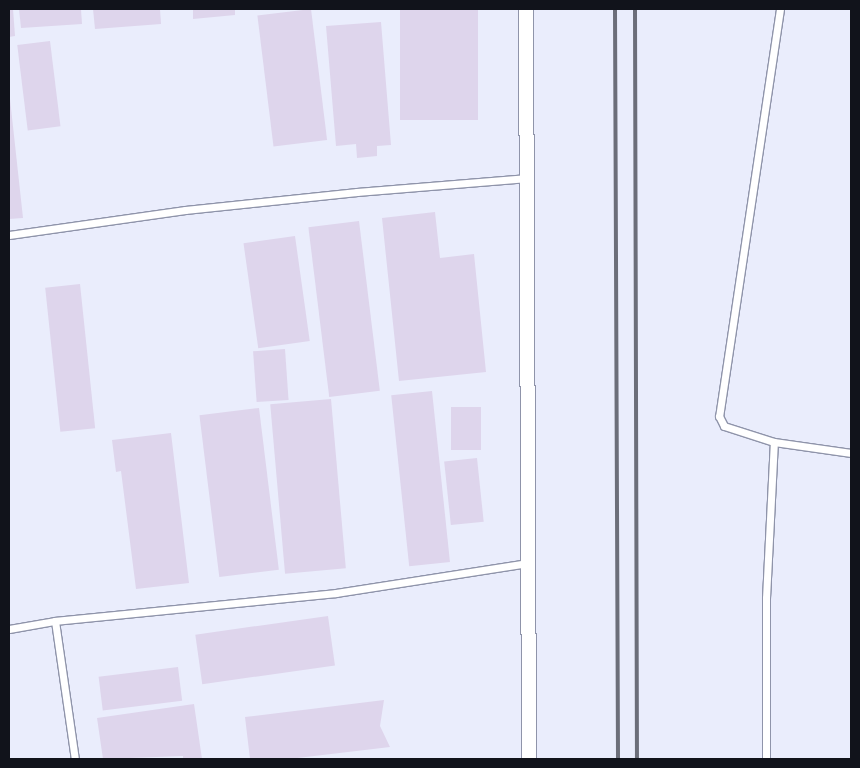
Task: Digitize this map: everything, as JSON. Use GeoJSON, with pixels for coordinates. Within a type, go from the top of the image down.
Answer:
{"type":"FeatureCollection","features":[{"type":"Feature","properties":{"kind":"street"},"geometry":{"type":"LineString","coordinates":[[526,9],[529,759]]}},
{"type":"Feature","properties":{"kind":"lane"},"geometry":{"type":"LineString","coordinates":[[780,9],[719,416],[724,426],[774,442],[851,453]]}},
{"type":"Feature","properties":{"kind":"lane"},"geometry":{"type":"LineString","coordinates":[[9,235],[185,210],[357,192],[528,178]]}},
{"type":"Feature","properties":{"kind":"lane"},"geometry":{"type":"LineString","coordinates":[[766,759],[766,598],[774,442]]}},
{"type":"Feature","properties":{"kind":"lane"},"geometry":{"type":"LineString","coordinates":[[9,629],[55,621],[336,593],[528,563]]}},
{"type":"Feature","properties":{"kind":"lane"},"geometry":{"type":"LineString","coordinates":[[55,621],[75,759]]}},
{"type":"Feature","properties":{"kind":"building"},"geometry":{"type":"Polygon","coordinates":[[[9,9],[13,9],[15,36],[9,37],[9,9]]]}},
{"type":"Feature","properties":{"kind":"building"},"geometry":{"type":"Polygon","coordinates":[[[19,9],[81,9],[82,24],[21,28],[19,9]]]}},
{"type":"Feature","properties":{"kind":"building"},"geometry":{"type":"Polygon","coordinates":[[[93,9],[160,9],[161,24],[95,29],[93,9]]]}},
{"type":"Feature","properties":{"kind":"building"},"geometry":{"type":"Polygon","coordinates":[[[193,9],[235,9],[235,15],[193,19],[193,9]]]}},
{"type":"Feature","properties":{"kind":"building"},"geometry":{"type":"Polygon","coordinates":[[[311,9],[327,140],[273,147],[257,16],[311,9]]]}},
{"type":"Feature","properties":{"kind":"building"},"geometry":{"type":"Polygon","coordinates":[[[400,9],[478,9],[478,120],[400,120],[400,9]]]}},
{"type":"Feature","properties":{"kind":"building"},"geometry":{"type":"Polygon","coordinates":[[[381,22],[391,145],[377,146],[377,156],[357,158],[356,144],[336,146],[326,26],[381,22]]]}},
{"type":"Feature","properties":{"kind":"building"},"geometry":{"type":"Polygon","coordinates":[[[50,41],[60,126],[28,130],[17,45],[50,41]]]}},
{"type":"Feature","properties":{"kind":"building"},"geometry":{"type":"Polygon","coordinates":[[[9,90],[23,218],[9,219],[9,90]]]}},
{"type":"Feature","properties":{"kind":"building"},"geometry":{"type":"Polygon","coordinates":[[[435,212],[440,258],[474,254],[486,372],[399,381],[382,218],[435,212]]]}},
{"type":"Feature","properties":{"kind":"building"},"geometry":{"type":"Polygon","coordinates":[[[359,221],[380,391],[329,397],[308,227],[359,221]]]}},
{"type":"Feature","properties":{"kind":"building"},"geometry":{"type":"Polygon","coordinates":[[[295,236],[310,341],[258,348],[244,243],[295,236]]]}},
{"type":"Feature","properties":{"kind":"building"},"geometry":{"type":"Polygon","coordinates":[[[80,284],[95,428],[60,432],[45,288],[80,284]]]}},
{"type":"Feature","properties":{"kind":"building"},"geometry":{"type":"Polygon","coordinates":[[[285,349],[289,400],[257,402],[253,351],[285,349]]]}},
{"type":"Feature","properties":{"kind":"building"},"geometry":{"type":"Polygon","coordinates":[[[432,391],[450,562],[409,566],[391,395],[432,391]]]}},
{"type":"Feature","properties":{"kind":"building"},"geometry":{"type":"Polygon","coordinates":[[[331,399],[346,568],[285,574],[270,404],[331,399]]]}},
{"type":"Feature","properties":{"kind":"building"},"geometry":{"type":"Polygon","coordinates":[[[451,407],[481,407],[481,450],[451,450],[451,407]]]}},
{"type":"Feature","properties":{"kind":"building"},"geometry":{"type":"Polygon","coordinates":[[[259,408],[279,570],[219,577],[199,415],[259,408]]]}},
{"type":"Feature","properties":{"kind":"building"},"geometry":{"type":"Polygon","coordinates":[[[171,433],[189,583],[136,589],[121,471],[116,472],[112,440],[171,433]]]}},
{"type":"Feature","properties":{"kind":"building"},"geometry":{"type":"Polygon","coordinates":[[[477,458],[484,522],[451,525],[444,461],[477,458]]]}},
{"type":"Feature","properties":{"kind":"building"},"geometry":{"type":"Polygon","coordinates":[[[328,616],[335,666],[202,684],[195,635],[328,616]]]}},
{"type":"Feature","properties":{"kind":"building"},"geometry":{"type":"Polygon","coordinates":[[[178,667],[182,701],[103,710],[99,677],[178,667]]]}},
{"type":"Feature","properties":{"kind":"building"},"geometry":{"type":"Polygon","coordinates":[[[384,700],[380,726],[390,747],[289,759],[250,759],[245,717],[384,700]]]}},
{"type":"Feature","properties":{"kind":"building"},"geometry":{"type":"Polygon","coordinates":[[[194,704],[202,759],[183,759],[183,756],[103,759],[97,718],[194,704]]]}},
{"type":"Feature","properties":{"kind":"railway"},"geometry":{"type":"LineString","coordinates":[[615,9],[618,759]]}},
{"type":"Feature","properties":{"kind":"railway"},"geometry":{"type":"LineString","coordinates":[[635,9],[637,759]]}}]}
